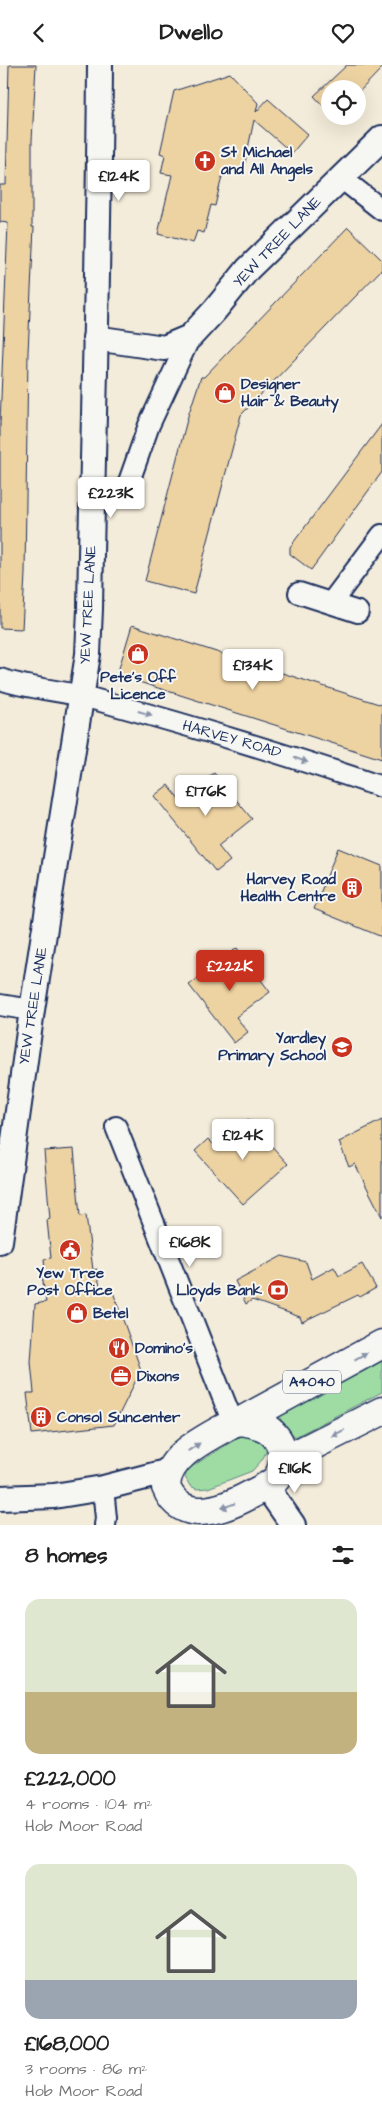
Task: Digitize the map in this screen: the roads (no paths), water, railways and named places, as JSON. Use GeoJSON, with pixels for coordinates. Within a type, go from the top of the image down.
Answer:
{"type":"FeatureCollection","features":[{"type":"Feature","properties":{"kind":"main road","name":"A4040"},"geometry":{"type":"LineString","coordinates":[[169,1471],[185,1453],[237,1422],[382,1344]]}},
{"type":"Feature","properties":{"kind":"main road"},"geometry":{"type":"LineString","coordinates":[[284,1462],[382,1411]]}},
{"type":"Feature","properties":{"kind":"main road"},"geometry":{"type":"LineString","coordinates":[[169,1471],[166,1481],[168,1494],[182,1518],[233,1504],[276,1479],[284,1462],[279,1442],[270,1431],[257,1424],[237,1422]]}},
{"type":"Feature","properties":{"kind":"street"},"geometry":{"type":"LineString","coordinates":[[95,338],[99,237],[100,65]]}},
{"type":"Feature","properties":{"kind":"street","name":"YEW TREE LANE"},"geometry":{"type":"LineString","coordinates":[[0,1241],[32,1010],[88,654],[95,338],[164,348],[190,337],[215,311],[248,269],[382,138]]}},
{"type":"Feature","properties":{"kind":"street"},"geometry":{"type":"LineString","coordinates":[[340,177],[382,210]]}},
{"type":"Feature","properties":{"kind":"street"},"geometry":{"type":"LineString","coordinates":[[125,493],[149,425],[190,337]]}},
{"type":"Feature","properties":{"kind":"street"},"geometry":{"type":"LineString","coordinates":[[331,603],[382,535]]}},
{"type":"Feature","properties":{"kind":"street"},"geometry":{"type":"LineString","coordinates":[[299,593],[358,612]]}},
{"type":"Feature","properties":{"kind":"street","name":"HARVEY ROAD"},"geometry":{"type":"LineString","coordinates":[[0,679],[81,696],[278,752],[382,787]]}},
{"type":"Feature","properties":{"kind":"street"},"geometry":{"type":"LineString","coordinates":[[0,1005],[32,1010]]}},
{"type":"Feature","properties":{"kind":"street"},"geometry":{"type":"LineString","coordinates":[[116,1127],[237,1422]]}},
{"type":"Feature","properties":{"kind":"street"},"geometry":{"type":"LineString","coordinates":[[0,1498],[54,1496],[103,1488],[169,1471]]}},
{"type":"Feature","properties":{"kind":"street"},"geometry":{"type":"LineString","coordinates":[[266,1486],[293,1525]]}},
{"type":"Feature","properties":{"kind":"street"},"geometry":{"type":"LineString","coordinates":[[103,1488],[105,1525]]}},
{"type":"Feature","properties":{"kind":"place","name":"St Michael and All Angels"},"geometry":{"type":"Point","coordinates":[205,161]}},
{"type":"Feature","properties":{"kind":"place","name":"Designer Hair & Beauty"},"geometry":{"type":"Point","coordinates":[225,393]}},
{"type":"Feature","properties":{"kind":"place","name":"Pete's Off Licence"},"geometry":{"type":"Point","coordinates":[138,654]}},
{"type":"Feature","properties":{"kind":"place","name":"Harvey Road Health Centre"},"geometry":{"type":"Point","coordinates":[352,888]}},
{"type":"Feature","properties":{"kind":"place","name":"Yardley Primary School"},"geometry":{"type":"Point","coordinates":[342,1047]}},
{"type":"Feature","properties":{"kind":"place","name":"Yew Tree Post Office"},"geometry":{"type":"Point","coordinates":[70,1250]}},
{"type":"Feature","properties":{"kind":"place","name":"Lloyds Bank"},"geometry":{"type":"Point","coordinates":[278,1290]}},
{"type":"Feature","properties":{"kind":"place","name":"Betel"},"geometry":{"type":"Point","coordinates":[77,1313]}},
{"type":"Feature","properties":{"kind":"place","name":"Domino's"},"geometry":{"type":"Point","coordinates":[119,1348]}},
{"type":"Feature","properties":{"kind":"place","name":"Dixons"},"geometry":{"type":"Point","coordinates":[121,1376]}},
{"type":"Feature","properties":{"kind":"place","name":"Consol Suncenter"},"geometry":{"type":"Point","coordinates":[41,1417]}}]}
